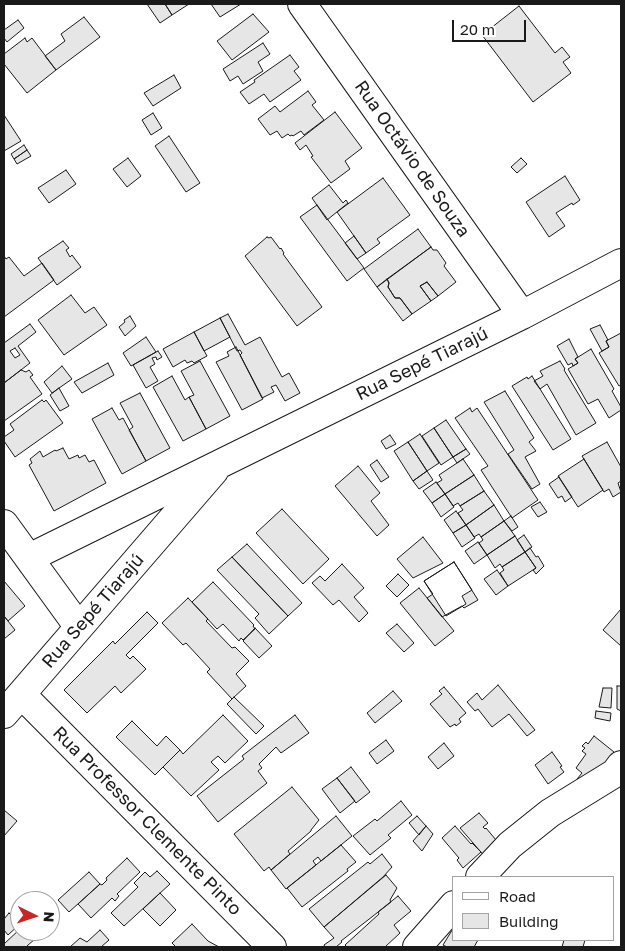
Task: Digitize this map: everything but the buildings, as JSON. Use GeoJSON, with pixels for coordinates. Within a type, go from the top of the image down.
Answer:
{"type":"FeatureCollection","features":[{"type":"Feature","properties":{"kind":"street","name":"Rua Octávio de Souza"},"geometry":{"type":"LineString","coordinates":[[302,4],[522,315]]}},
{"type":"Feature","properties":{"kind":"street","name":"Rua Sepé Tiarajú"},"geometry":{"type":"LineString","coordinates":[[29,558],[522,315],[621,263]]}},
{"type":"Feature","properties":{"kind":"street","name":"Rua Sepé Tiarajú"},"geometry":{"type":"LineString","coordinates":[[13,704],[78,626],[222,462]]}},
{"type":"Feature","properties":{"kind":"street"},"geometry":{"type":"LineString","coordinates":[[4,524],[78,626]]}},
{"type":"Feature","properties":{"kind":"street","name":"Rua Professor Clemente Pinto"},"geometry":{"type":"LineString","coordinates":[[13,704],[272,947]]}},
{"type":"Feature","properties":{"kind":"street"},"geometry":{"type":"LineString","coordinates":[[481,876],[510,845],[550,813],[616,773],[621,765]]}},
{"type":"Feature","properties":{"kind":"street"},"geometry":{"type":"LineString","coordinates":[[417,947],[452,907]]}}]}
